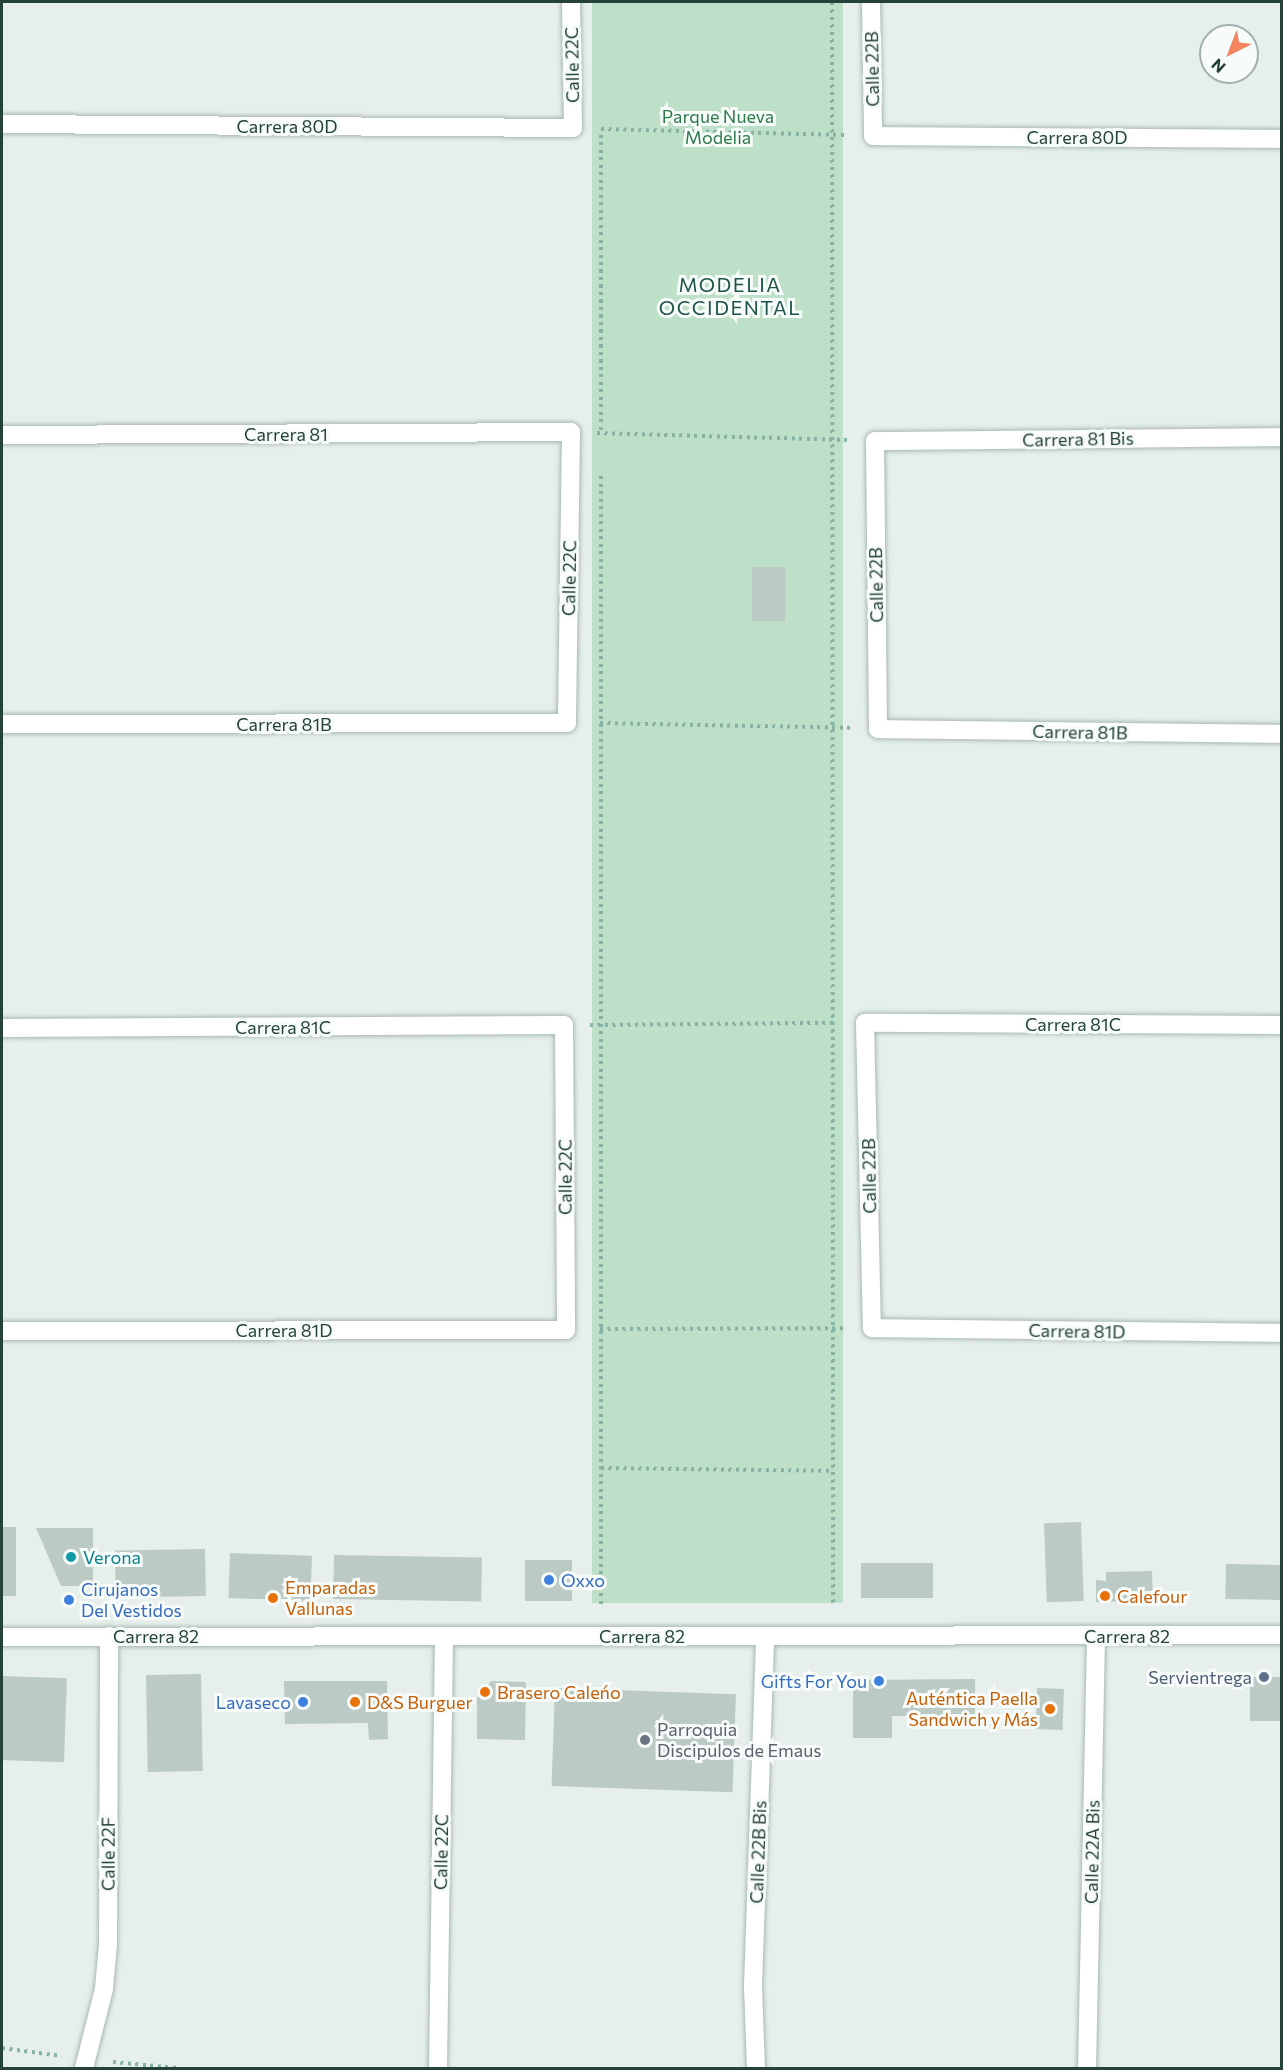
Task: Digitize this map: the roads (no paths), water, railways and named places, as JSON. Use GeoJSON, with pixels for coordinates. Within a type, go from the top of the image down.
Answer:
{"type":"FeatureCollection","features":[{"type":"Feature","properties":{"kind":"street","name":"Calle 22C"},"geometry":{"type":"LineString","coordinates":[[571,2],[573,128]]}},
{"type":"Feature","properties":{"kind":"street","name":"Calle 22B"},"geometry":{"type":"LineString","coordinates":[[871,2],[873,136]]}},
{"type":"Feature","properties":{"kind":"street","name":"Carrera 80D"},"geometry":{"type":"LineString","coordinates":[[2,124],[573,128]]}},
{"type":"Feature","properties":{"kind":"street","name":"Carrera 80D"},"geometry":{"type":"LineString","coordinates":[[873,136],[1281,139]]}},
{"type":"Feature","properties":{"kind":"street","name":"Calle 22C"},"geometry":{"type":"LineString","coordinates":[[567,723],[571,432]]}},
{"type":"Feature","properties":{"kind":"street","name":"Carrera 81"},"geometry":{"type":"LineString","coordinates":[[2,435],[571,432]]}},
{"type":"Feature","properties":{"kind":"street","name":"Carrera 81 Bis"},"geometry":{"type":"LineString","coordinates":[[875,441],[1281,437]]}},
{"type":"Feature","properties":{"kind":"street","name":"Calle 22B"},"geometry":{"type":"LineString","coordinates":[[875,441],[878,729]]}},
{"type":"Feature","properties":{"kind":"street","name":"Carrera 81B"},"geometry":{"type":"LineString","coordinates":[[2,724],[567,723]]}},
{"type":"Feature","properties":{"kind":"street","name":"Carrera 81B"},"geometry":{"type":"LineString","coordinates":[[878,729],[1281,734]]}},
{"type":"Feature","properties":{"kind":"street","name":"Calle 22B"},"geometry":{"type":"LineString","coordinates":[[865,1023],[872,1328]]}},
{"type":"Feature","properties":{"kind":"street","name":"Carrera 81C"},"geometry":{"type":"LineString","coordinates":[[865,1023],[1281,1025]]}},
{"type":"Feature","properties":{"kind":"street","name":"Calle 22C"},"geometry":{"type":"LineString","coordinates":[[564,1025],[566,1330]]}},
{"type":"Feature","properties":{"kind":"street","name":"Carrera 81C"},"geometry":{"type":"LineString","coordinates":[[2,1028],[564,1025]]}},
{"type":"Feature","properties":{"kind":"street","name":"Carrera 81D"},"geometry":{"type":"LineString","coordinates":[[872,1328],[1281,1333]]}},
{"type":"Feature","properties":{"kind":"street","name":"Carrera 81D"},"geometry":{"type":"LineString","coordinates":[[2,1331],[566,1330]]}},
{"type":"Feature","properties":{"kind":"street","name":"Calle 22A Bis"},"geometry":{"type":"LineString","coordinates":[[1087,2068],[1096,1635]]}},
{"type":"Feature","properties":{"kind":"street","name":"Carrera 82"},"geometry":{"type":"LineString","coordinates":[[2,1636],[1281,1635]]}},
{"type":"Feature","properties":{"kind":"street","name":"Calle 22F"},"geometry":{"type":"LineString","coordinates":[[84,2068],[104,1989],[108,1944],[109,1636]]}},
{"type":"Feature","properties":{"kind":"street","name":"Calle 22C"},"geometry":{"type":"LineString","coordinates":[[438,2068],[444,1636]]}},
{"type":"Feature","properties":{"kind":"street","name":"Calle 22B Bis"},"geometry":{"type":"LineString","coordinates":[[756,2068],[753,1986],[765,1636]]}},
{"type":"Feature","properties":{"kind":"place","name":"Verona"},"geometry":{"type":"Point","coordinates":[71,1557]}},
{"type":"Feature","properties":{"kind":"place","name":"Oxxo"},"geometry":{"type":"Point","coordinates":[549,1580]}},
{"type":"Feature","properties":{"kind":"place","name":"Calefour"},"geometry":{"type":"Point","coordinates":[1105,1596]}},
{"type":"Feature","properties":{"kind":"place","name":"Emparadas Vallunas"},"geometry":{"type":"Point","coordinates":[273,1598]}},
{"type":"Feature","properties":{"kind":"place","name":"Cirujanos Del Vestidos"},"geometry":{"type":"Point","coordinates":[69,1600]}},
{"type":"Feature","properties":{"kind":"place","name":"Servientrega"},"geometry":{"type":"Point","coordinates":[1264,1677]}},
{"type":"Feature","properties":{"kind":"place","name":"Gifts For You"},"geometry":{"type":"Point","coordinates":[879,1681]}},
{"type":"Feature","properties":{"kind":"place","name":"Brasero Caleńo"},"geometry":{"type":"Point","coordinates":[485,1692]}},
{"type":"Feature","properties":{"kind":"place","name":"Lavaseco"},"geometry":{"type":"Point","coordinates":[303,1702]}},
{"type":"Feature","properties":{"kind":"place","name":"D&S Burguer"},"geometry":{"type":"Point","coordinates":[355,1702]}},
{"type":"Feature","properties":{"kind":"place","name":"Auténtica Paella Sandwich y Más"},"geometry":{"type":"Point","coordinates":[1050,1709]}},
{"type":"Feature","properties":{"kind":"place","name":"Parroquia Discipulos de Emaus"},"geometry":{"type":"Point","coordinates":[645,1740]}},
{"type":"Feature","properties":{"kind":"district","name":"MODELIA OCCIDENTAL"},"geometry":{"type":"Point","coordinates":[730,296]}},
{"type":"Feature","properties":{"kind":"park label","name":"Parque Nueva Modelia"},"geometry":{"type":"Point","coordinates":[718,127]}}]}
